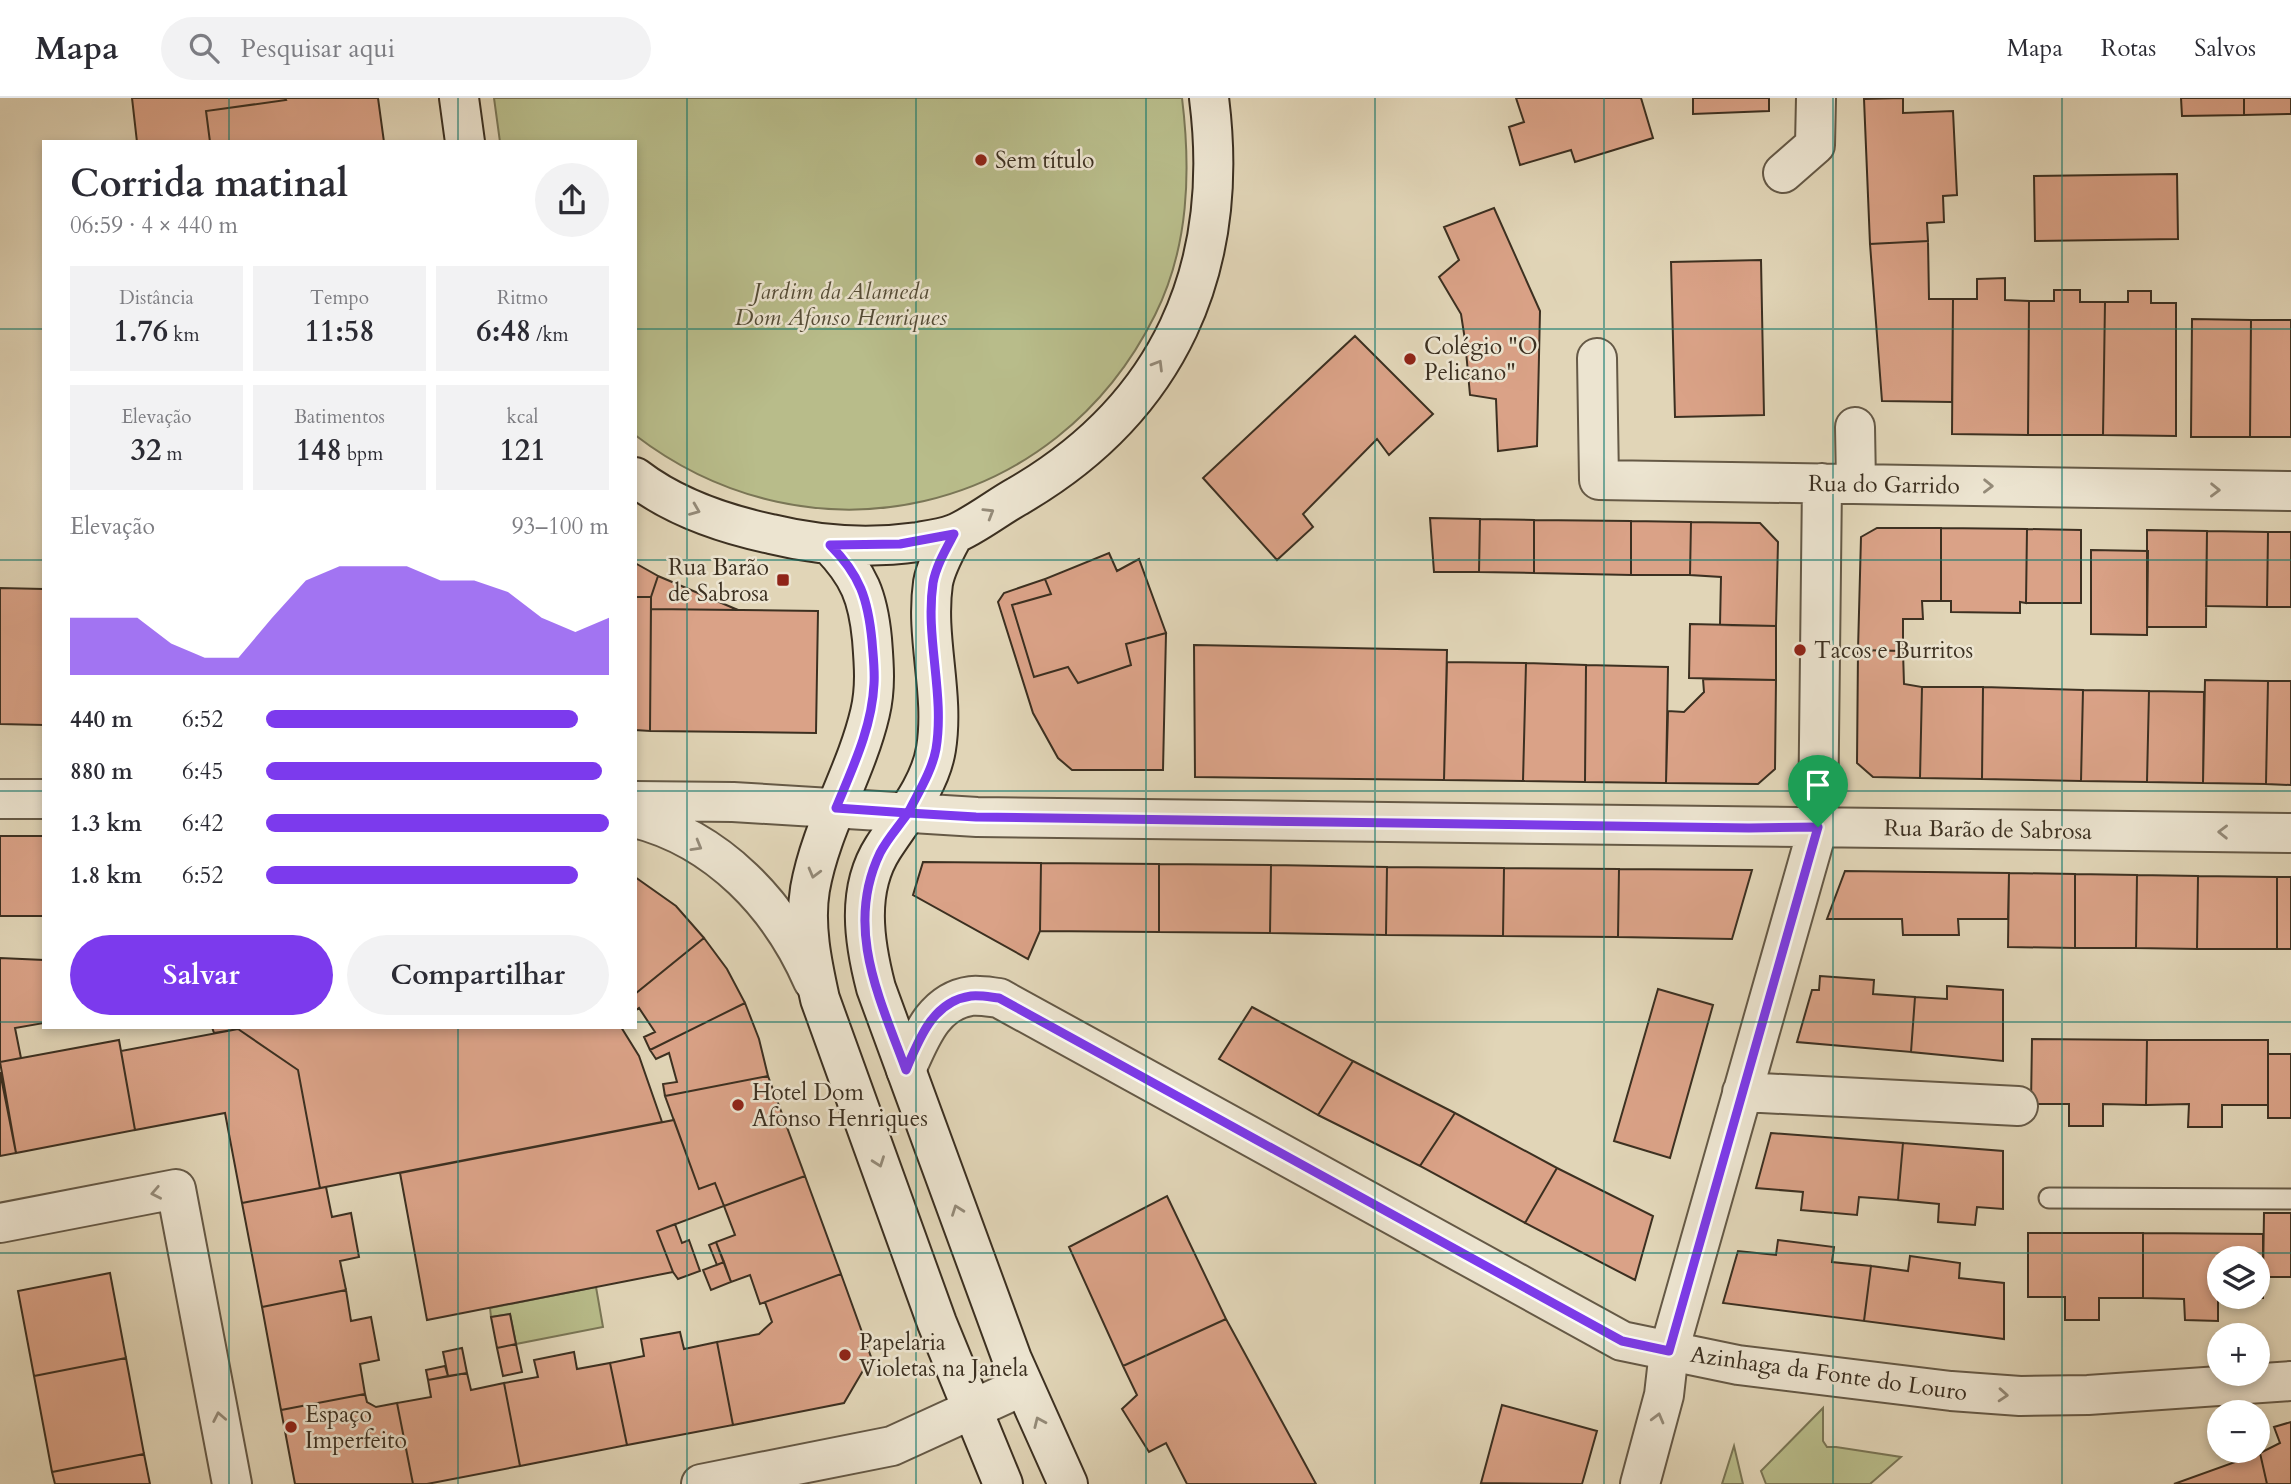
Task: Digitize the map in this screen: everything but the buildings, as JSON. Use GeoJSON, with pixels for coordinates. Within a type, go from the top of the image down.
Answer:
{"type":"FeatureCollection","features":[{"type":"Feature","properties":{"kind":"street"},"geometry":{"type":"LineString","coordinates":[[459,98],[465,140]]}},
{"type":"Feature","properties":{"kind":"street"},"geometry":{"type":"LineString","coordinates":[[637,478],[687,508],[738,527],[830,545],[900,544],[954,534],[1037,484],[1078,456],[1116,421],[1148,382],[1174,339],[1194,293],[1207,244],[1214,195],[1209,98]]}},
{"type":"Feature","properties":{"kind":"street"},"geometry":{"type":"LineString","coordinates":[[1783,173],[1815,145],[1816,98]]}},
{"type":"Feature","properties":{"kind":"street","name":"Rua do Garrido"},"geometry":{"type":"LineString","coordinates":[[1597,358],[1599,480],[2291,491]]}},
{"type":"Feature","properties":{"kind":"street"},"geometry":{"type":"LineString","coordinates":[[1640,1484],[1664,1395],[1669,1351],[1818,827],[1839,483],[1855,427]]}},
{"type":"Feature","properties":{"kind":"street"},"geometry":{"type":"LineString","coordinates":[[954,534],[933,580],[931,605],[939,709],[936,752],[908,813],[881,850],[869,882],[864,912],[866,950],[876,988],[1012,1359],[1068,1484]]}},
{"type":"Feature","properties":{"kind":"street"},"geometry":{"type":"LineString","coordinates":[[820,999],[810,945],[810,890],[836,808],[859,752],[871,711],[874,684],[870,619],[864,594],[856,575],[830,545]]}},
{"type":"Feature","properties":{"kind":"street"},"geometry":{"type":"LineString","coordinates":[[0,799],[42,799]]}},
{"type":"Feature","properties":{"kind":"street","name":"Rua Barão de Sabrosa"},"geometry":{"type":"LineString","coordinates":[[637,801],[733,802],[976,817],[2291,833]]}},
{"type":"Feature","properties":{"kind":"street"},"geometry":{"type":"LineString","coordinates":[[637,819],[674,833],[739,874],[765,901],[787,930],[805,962],[937,1322],[1003,1484]]}},
{"type":"Feature","properties":{"kind":"street","name":"Azinhaga da Fonte do Louro"},"geometry":{"type":"LineString","coordinates":[[906,1070],[924,1029],[937,1013],[954,1001],[972,996],[999,998],[1622,1341],[1751,1367],[1951,1391],[2020,1396],[2088,1395],[2291,1381]]}},
{"type":"Feature","properties":{"kind":"street"},"geometry":{"type":"LineString","coordinates":[[1742,1093],[2018,1106]]}},
{"type":"Feature","properties":{"kind":"street"},"geometry":{"type":"LineString","coordinates":[[0,1223],[176,1189],[232,1484]]}},
{"type":"Feature","properties":{"kind":"street"},"geometry":{"type":"LineString","coordinates":[[701,1484],[892,1446],[1023,1386]]}},
{"type":"Feature","properties":{"kind":"lane"},"geometry":{"type":"LineString","coordinates":[[2049,1198],[2291,1199]]}},
{"type":"Feature","properties":{"kind":"green space","name":"Jardim da Alameda Dom Afonso Henriques"},"geometry":{"type":"Polygon","coordinates":[[[494,98],[1182,98],[1186,153],[1185,208],[1175,263],[1155,315],[1111,383],[1057,437],[994,477],[924,501],[851,510],[777,502],[704,477],[637,436],[637,140],[500,140],[494,98]]]}},
{"type":"Feature","properties":{"kind":"green space"},"geometry":{"type":"Polygon","coordinates":[[[596,1287],[603,1327],[516,1344],[510,1314],[491,1317],[490,1308],[596,1287]]]}},
{"type":"Feature","properties":{"kind":"green space"},"geometry":{"type":"Polygon","coordinates":[[[1823,1408],[1823,1441],[1827,1447],[1901,1457],[1870,1484],[1766,1484],[1761,1471],[1823,1408]]]}},
{"type":"Feature","properties":{"kind":"green space"},"geometry":{"type":"Polygon","coordinates":[[[1734,1446],[1743,1484],[1722,1484],[1734,1446]]]}},
{"type":"Feature","properties":{"kind":"place","name":"Sem título"},"geometry":{"type":"Point","coordinates":[981,160]}},
{"type":"Feature","properties":{"kind":"place","name":"Colégio \"O Pelicano\""},"geometry":{"type":"Point","coordinates":[1410,359]}},
{"type":"Feature","properties":{"kind":"place","name":"Rua Barão de Sabrosa"},"geometry":{"type":"Point","coordinates":[783,580]}},
{"type":"Feature","properties":{"kind":"place","name":"Tacos e Burritos"},"geometry":{"type":"Point","coordinates":[1800,650]}},
{"type":"Feature","properties":{"kind":"place","name":"Hotel Dom Afonso Henriques"},"geometry":{"type":"Point","coordinates":[738,1105]}},
{"type":"Feature","properties":{"kind":"place","name":"Papelaria Violetas na Janela"},"geometry":{"type":"Point","coordinates":[845,1355]}},
{"type":"Feature","properties":{"kind":"place","name":"Espaço Imperfeito"},"geometry":{"type":"Point","coordinates":[291,1427]}},
{"type":"Feature","properties":{"kind":"route"},"geometry":{"type":"LineString","coordinates":[[1818,827],[976,817],[908,813],[936,752],[939,709],[931,605],[933,580],[954,534],[900,544],[830,545],[856,575],[864,594],[870,619],[874,684],[871,711],[859,752],[836,808],[908,813],[881,850],[869,882],[864,912],[866,950],[876,988],[906,1070],[924,1029],[937,1013],[954,1001],[972,996],[999,998],[1622,1341],[1669,1351],[1818,827]]}}]}
